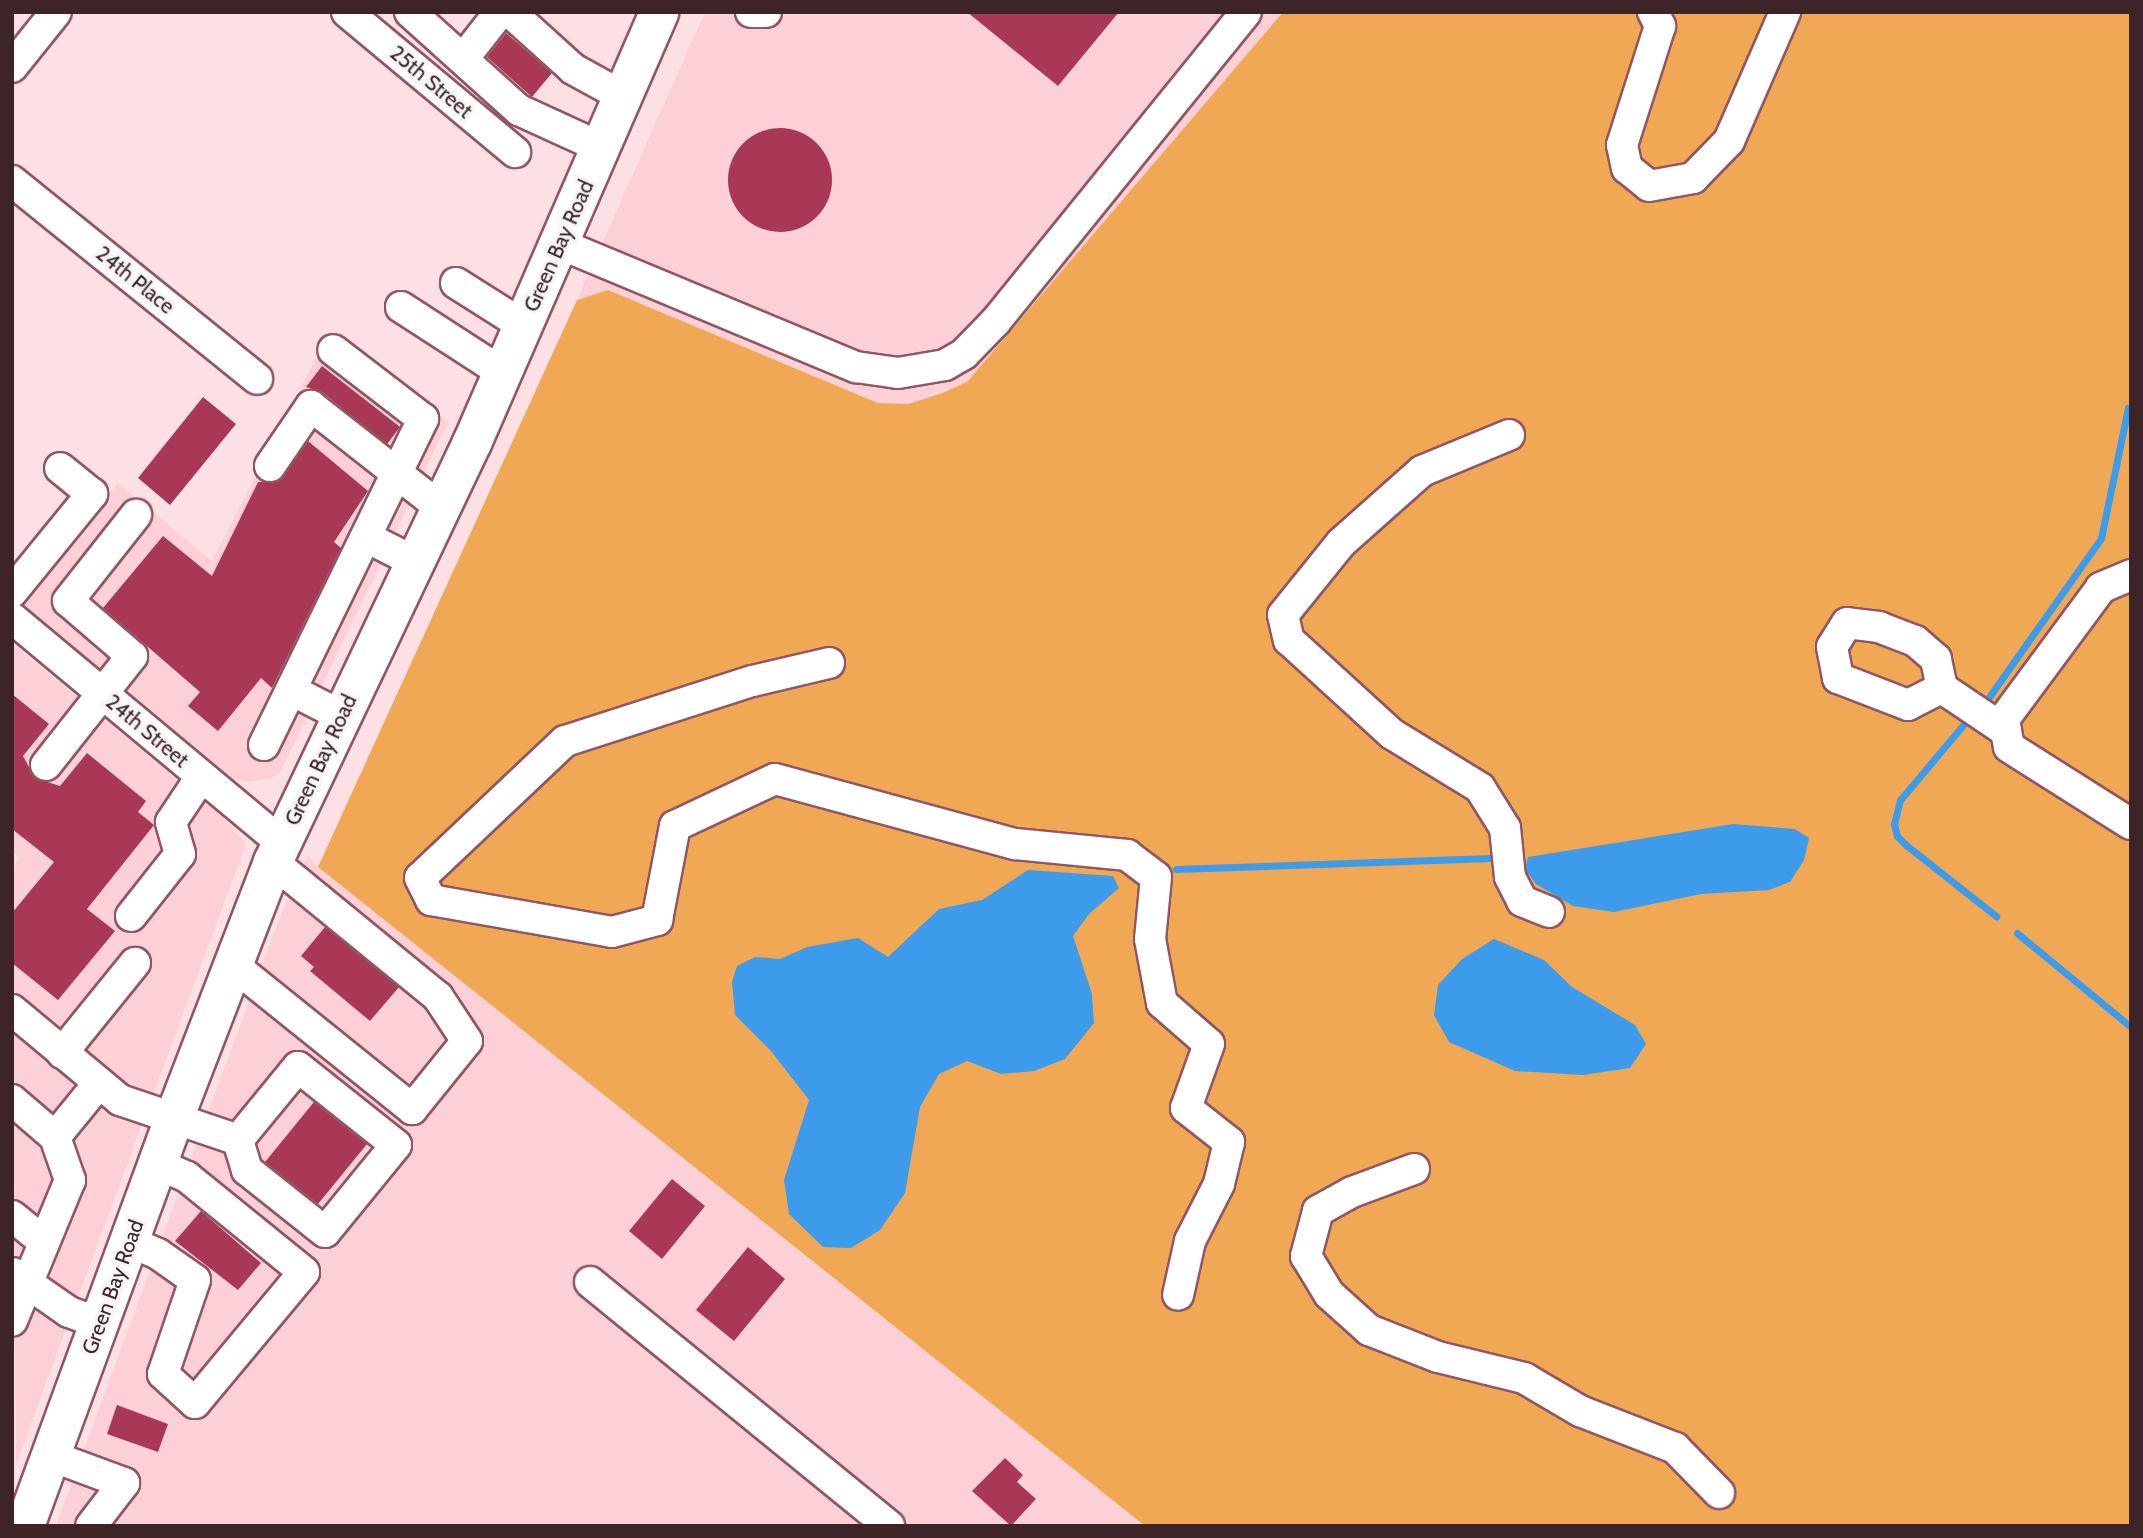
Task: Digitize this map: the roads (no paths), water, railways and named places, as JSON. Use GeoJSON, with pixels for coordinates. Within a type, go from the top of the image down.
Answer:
{"type":"FeatureCollection","features":[{"type":"Feature","properties":{"kind":"main road","name":"Green Bay Road"},"geometry":{"type":"LineString","coordinates":[[25,1526],[175,1115],[278,853],[503,373],[659,12]]}},
{"type":"Feature","properties":{"kind":"street"},"geometry":{"type":"LineString","coordinates":[[12,67],[56,12]]}},
{"type":"Feature","properties":{"kind":"street","name":"25th Street"},"geometry":{"type":"LineString","coordinates":[[347,12],[515,152]]}},
{"type":"Feature","properties":{"kind":"street"},"geometry":{"type":"LineString","coordinates":[[410,12],[519,110],[602,148]]}},
{"type":"Feature","properties":{"kind":"street"},"geometry":{"type":"LineString","coordinates":[[463,60],[500,12]]}},
{"type":"Feature","properties":{"kind":"street"},"geometry":{"type":"LineString","coordinates":[[510,12],[573,69],[624,97]]}},
{"type":"Feature","properties":{"kind":"street"},"geometry":{"type":"LineString","coordinates":[[751,12],[766,12]]}},
{"type":"Feature","properties":{"kind":"street"},"geometry":{"type":"LineString","coordinates":[[560,244],[856,367],[898,373],[945,365],[964,354],[996,321],[1246,12]]}},
{"type":"Feature","properties":{"kind":"street"},"geometry":{"type":"LineString","coordinates":[[1653,12],[1660,26],[1622,145],[1627,168],[1649,186],[1693,178],[1729,141],[1785,12]]}},
{"type":"Feature","properties":{"kind":"street","name":"24th Place"},"geometry":{"type":"LineString","coordinates":[[12,181],[257,379]]}},
{"type":"Feature","properties":{"kind":"street"},"geometry":{"type":"LineString","coordinates":[[456,283],[524,326]]}},
{"type":"Feature","properties":{"kind":"street"},"geometry":{"type":"LineString","coordinates":[[401,307],[503,373]]}},
{"type":"Feature","properties":{"kind":"street"},"geometry":{"type":"LineString","coordinates":[[264,745],[424,419],[333,350]]}},
{"type":"Feature","properties":{"kind":"street"},"geometry":{"type":"LineString","coordinates":[[270,466],[311,406],[441,509]]}},
{"type":"Feature","properties":{"kind":"street"},"geometry":{"type":"LineString","coordinates":[[1509,435],[1422,471],[1341,542],[1283,615],[1289,640],[1392,734],[1480,788],[1505,828],[1510,877],[1522,901],[1549,912]]}},
{"type":"Feature","properties":{"kind":"street"},"geometry":{"type":"LineString","coordinates":[[12,592],[92,494],[60,468]]}},
{"type":"Feature","properties":{"kind":"street"},"geometry":{"type":"LineString","coordinates":[[46,765],[132,656],[68,601],[135,515]]}},
{"type":"Feature","properties":{"kind":"street"},"geometry":{"type":"LineString","coordinates":[[366,537],[415,562]]}},
{"type":"Feature","properties":{"kind":"street"},"geometry":{"type":"LineString","coordinates":[[2131,575],[2101,589],[2004,719],[2009,747],[2131,824]]}},
{"type":"Feature","properties":{"kind":"street","name":"24th Street"},"geometry":{"type":"LineString","coordinates":[[12,618],[201,777],[278,853],[438,997],[467,1041],[412,1109],[233,965]]}},
{"type":"Feature","properties":{"kind":"street"},"geometry":{"type":"LineString","coordinates":[[829,663],[752,681],[565,741],[420,878],[431,901],[612,932],[657,920],[675,825],[775,779],[1015,844],[1127,855],[1156,877],[1150,939],[1162,1003],[1209,1044],[1186,1108],[1229,1142],[1219,1184],[1190,1241],[1178,1295]]}},
{"type":"Feature","properties":{"kind":"street"},"geometry":{"type":"LineString","coordinates":[[1942,688],[2006,731]]}},
{"type":"Feature","properties":{"kind":"street"},"geometry":{"type":"LineString","coordinates":[[291,690],[342,716]]}},
{"type":"Feature","properties":{"kind":"street"},"geometry":{"type":"LineString","coordinates":[[131,916],[180,854],[171,822],[201,777]]}},
{"type":"Feature","properties":{"kind":"street"},"geometry":{"type":"LineString","coordinates":[[62,1053],[135,963]]}},
{"type":"Feature","properties":{"kind":"street"},"geometry":{"type":"LineString","coordinates":[[12,1010],[120,1100],[175,1115],[238,1140]]}},
{"type":"Feature","properties":{"kind":"street"},"geometry":{"type":"LineString","coordinates":[[298,1067],[396,1145],[325,1232],[247,1170],[238,1140],[298,1067]]}},
{"type":"Feature","properties":{"kind":"street"},"geometry":{"type":"LineString","coordinates":[[55,1137],[99,1083]]}},
{"type":"Feature","properties":{"kind":"street"},"geometry":{"type":"LineString","coordinates":[[12,1100],[55,1137],[70,1180],[43,1240],[19,1279],[12,1321]]}},
{"type":"Feature","properties":{"kind":"street"},"geometry":{"type":"LineString","coordinates":[[130,1242],[158,1254],[195,1280],[163,1374],[195,1403],[304,1272],[187,1177],[159,1164]]}},
{"type":"Feature","properties":{"kind":"street"},"geometry":{"type":"LineString","coordinates":[[1414,1169],[1352,1192],[1318,1211],[1306,1256],[1329,1294],[1369,1330],[1438,1357],[1524,1378],[1580,1410],[1675,1448],[1719,1493]]}},
{"type":"Feature","properties":{"kind":"street"},"geometry":{"type":"LineString","coordinates":[[12,1216],[43,1240]]}},
{"type":"Feature","properties":{"kind":"street"},"geometry":{"type":"LineString","coordinates":[[19,1279],[69,1312],[100,1323]]}},
{"type":"Feature","properties":{"kind":"street"},"geometry":{"type":"LineString","coordinates":[[590,1282],[889,1526]]}},
{"type":"Feature","properties":{"kind":"street"},"geometry":{"type":"LineString","coordinates":[[51,1457],[124,1483],[91,1526]]}},
{"type":"Feature","properties":{"kind":"water"},"geometry":{"type":"Polygon","coordinates":[[[1733,824],[1795,829],[1809,838],[1804,860],[1790,882],[1769,890],[1701,894],[1614,912],[1573,906],[1536,884],[1525,869],[1528,857],[1733,824]]]}},
{"type":"Feature","properties":{"kind":"water"},"geometry":{"type":"Polygon","coordinates":[[[1028,870],[1113,876],[1119,888],[1089,914],[1073,936],[1092,994],[1094,1023],[1065,1059],[1034,1071],[1001,1074],[967,1061],[939,1074],[920,1107],[905,1193],[880,1230],[851,1248],[823,1247],[789,1214],[784,1180],[809,1100],[771,1051],[735,1015],[732,982],[737,966],[755,957],[780,959],[807,947],[858,938],[888,957],[939,909],[982,900],[1028,870]]]}},
{"type":"Feature","properties":{"kind":"water"},"geometry":{"type":"Polygon","coordinates":[[[1494,939],[1544,960],[1572,987],[1635,1025],[1646,1044],[1630,1068],[1583,1075],[1515,1071],[1449,1042],[1434,1015],[1438,985],[1462,959],[1494,939]]]}},
{"type":"Feature","properties":{"kind":"waterway"},"geometry":{"type":"LineString","coordinates":[[1989,697],[2101,538],[2128,408]]}},
{"type":"Feature","properties":{"kind":"waterway"},"geometry":{"type":"LineString","coordinates":[[1963,725],[1900,800],[1894,824],[1897,836],[1906,845],[1996,916]]}},
{"type":"Feature","properties":{"kind":"waterway"},"geometry":{"type":"LineString","coordinates":[[1176,869],[1491,858]]}},
{"type":"Feature","properties":{"kind":"waterway"},"geometry":{"type":"LineString","coordinates":[[2017,933],[2131,1027]]}}]}
